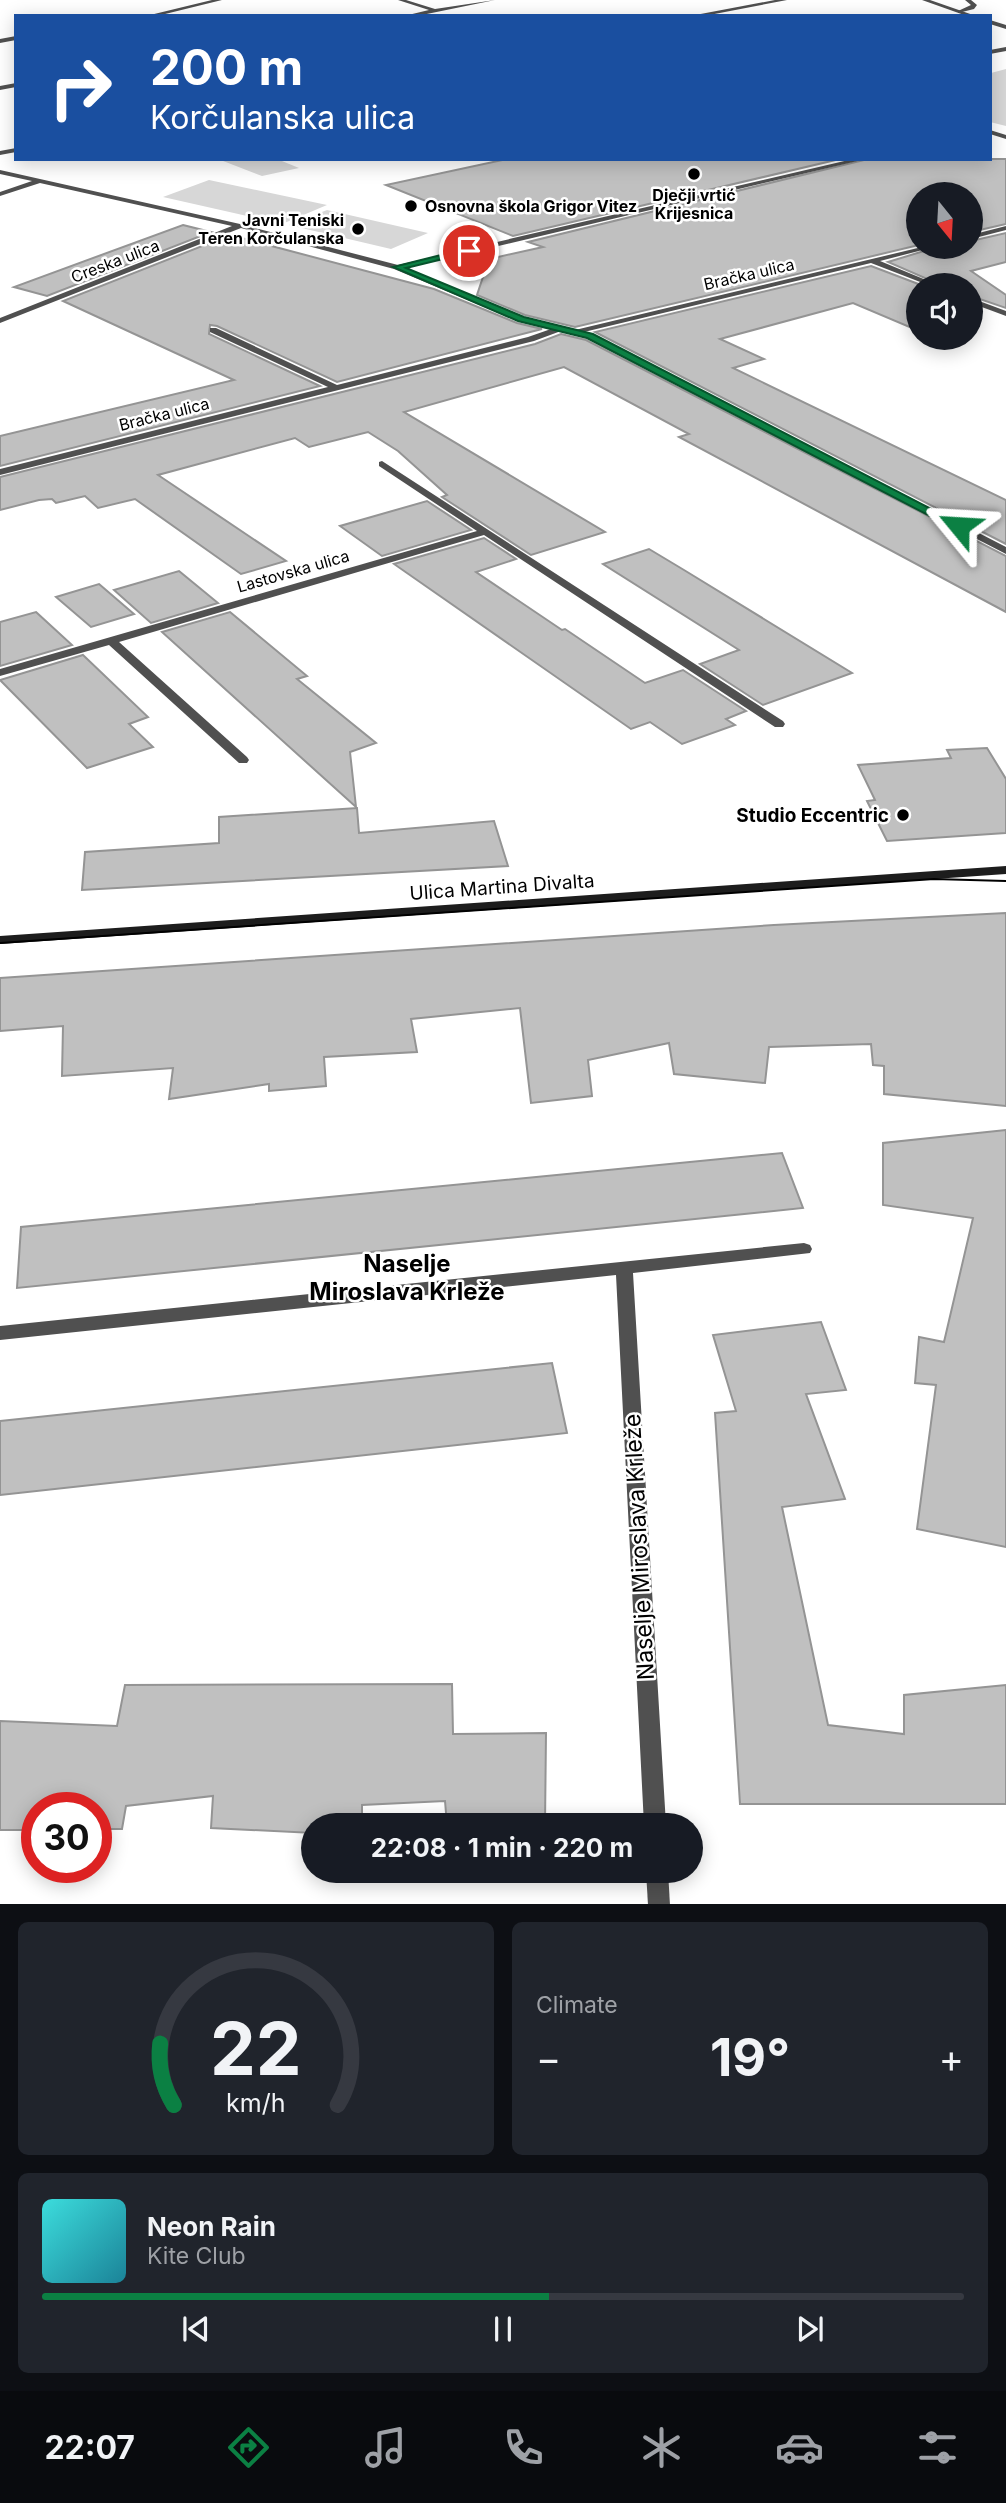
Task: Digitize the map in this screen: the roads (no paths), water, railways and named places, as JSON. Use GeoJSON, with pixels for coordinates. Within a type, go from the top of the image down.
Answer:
{"type":"FeatureCollection","features":[{"type":"Feature","properties":{"kind":"street"},"geometry":{"type":"LineString","coordinates":[[160,14],[219,0]]}},
{"type":"Feature","properties":{"kind":"street"},"geometry":{"type":"LineString","coordinates":[[401,0],[435,11]]}},
{"type":"Feature","properties":{"kind":"street"},"geometry":{"type":"LineString","coordinates":[[418,14],[492,0]]}},
{"type":"Feature","properties":{"kind":"street"},"geometry":{"type":"LineString","coordinates":[[762,0],[770,3]]}},
{"type":"Feature","properties":{"kind":"street"},"geometry":{"type":"LineString","coordinates":[[705,14],[784,0]]}},
{"type":"Feature","properties":{"kind":"street"},"geometry":{"type":"LineString","coordinates":[[925,0],[966,14]]}},
{"type":"Feature","properties":{"kind":"street"},"geometry":{"type":"LineString","coordinates":[[960,12],[972,8],[968,0]]}},
{"type":"Feature","properties":{"kind":"street"},"geometry":{"type":"LineString","coordinates":[[188,9],[197,12]]}},
{"type":"Feature","properties":{"kind":"street"},"geometry":{"type":"LineString","coordinates":[[0,80],[14,85]]}},
{"type":"Feature","properties":{"kind":"street"},"geometry":{"type":"LineString","coordinates":[[0,88],[14,85]]}},
{"type":"Feature","properties":{"kind":"street"},"geometry":{"type":"LineString","coordinates":[[397,267],[854,161]]}},
{"type":"Feature","properties":{"kind":"street"},"geometry":{"type":"LineString","coordinates":[[0,172],[240,226],[397,267],[521,319],[576,332],[603,342],[1006,551]]}},
{"type":"Feature","properties":{"kind":"street"},"geometry":{"type":"LineString","coordinates":[[0,194],[40,181]]}},
{"type":"Feature","properties":{"kind":"street","name":"Creska ulica"},"geometry":{"type":"LineString","coordinates":[[0,321],[240,226]]}},
{"type":"Feature","properties":{"kind":"street"},"geometry":{"type":"LineString","coordinates":[[984,235],[1004,231]]}},
{"type":"Feature","properties":{"kind":"street","name":"Bračka ulica"},"geometry":{"type":"LineString","coordinates":[[576,332],[906,253]]}},
{"type":"Feature","properties":{"kind":"street"},"geometry":{"type":"LineString","coordinates":[[872,261],[906,274]]}},
{"type":"Feature","properties":{"kind":"street"},"geometry":{"type":"LineString","coordinates":[[983,305],[1006,314]]}},
{"type":"Feature","properties":{"kind":"street","name":"Bračka ulica"},"geometry":{"type":"LineString","coordinates":[[0,472],[531,339],[561,329]]}},
{"type":"Feature","properties":{"kind":"street"},"geometry":{"type":"LineString","coordinates":[[214,330],[337,388]]}},
{"type":"Feature","properties":{"kind":"street"},"geometry":{"type":"LineString","coordinates":[[382,464],[779,724]]}},
{"type":"Feature","properties":{"kind":"street","name":"Lastovska ulica"},"geometry":{"type":"LineString","coordinates":[[0,673],[484,532]]}},
{"type":"Feature","properties":{"kind":"street"},"geometry":{"type":"LineString","coordinates":[[111,641],[243,760]]}},
{"type":"Feature","properties":{"kind":"street","name":"Ulica Martina Divalta"},"geometry":{"type":"LineString","coordinates":[[0,940],[1006,870]]}},
{"type":"Feature","properties":{"kind":"street"},"geometry":{"type":"LineString","coordinates":[[0,1333],[804,1249]]}},
{"type":"Feature","properties":{"kind":"street","name":"Naselje Miroslava Krleže"},"geometry":{"type":"LineString","coordinates":[[624,1268],[654,1813]]}},
{"type":"Feature","properties":{"kind":"street"},"geometry":{"type":"LineString","coordinates":[[658,1883],[659,1904]]}},
{"type":"Feature","properties":{"kind":"tram line"},"geometry":{"type":"LineString","coordinates":[[0,943],[934,879],[1006,881]]}},
{"type":"Feature","properties":{"kind":"place","name":"Dječji vrtić Krijesnica"},"geometry":{"type":"Point","coordinates":[694,174]}},
{"type":"Feature","properties":{"kind":"place","name":"Osnovna škola Grigor Vitez"},"geometry":{"type":"Point","coordinates":[411,206]}},
{"type":"Feature","properties":{"kind":"place","name":"Javni Teniski Teren Korčulanska"},"geometry":{"type":"Point","coordinates":[358,229]}},
{"type":"Feature","properties":{"kind":"place","name":"Studio Eccentric"},"geometry":{"type":"Point","coordinates":[903,815]}},
{"type":"Feature","properties":{"kind":"district","name":"Naselje Miroslava Krleže"},"geometry":{"type":"Point","coordinates":[407,1277]}}]}
